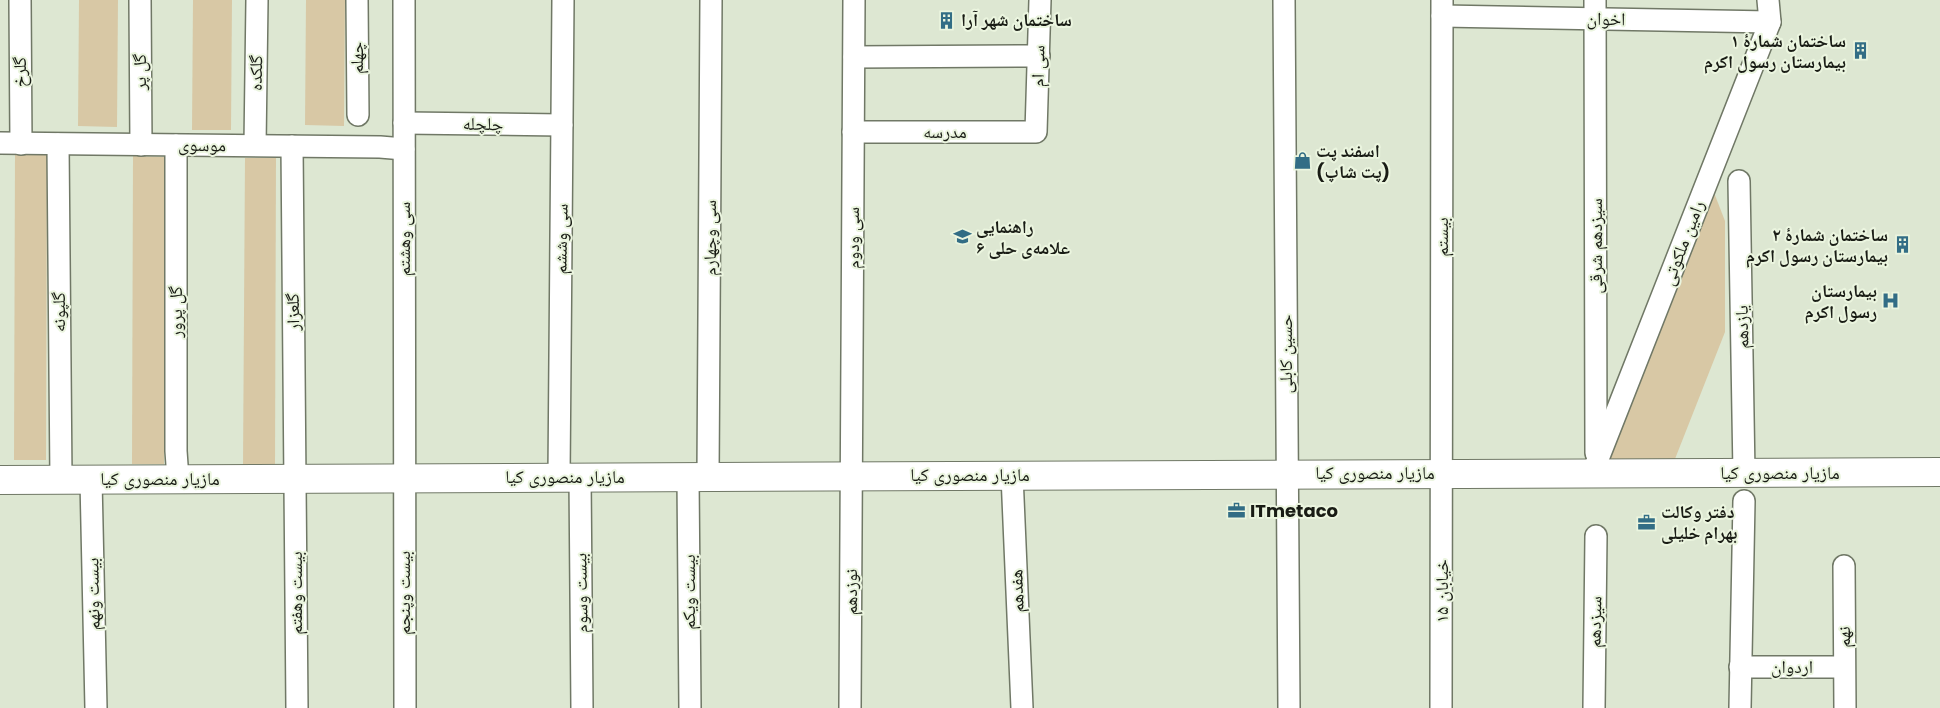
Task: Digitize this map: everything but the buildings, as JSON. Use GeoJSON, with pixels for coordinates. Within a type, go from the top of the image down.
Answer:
{"type":"FeatureCollection","features":[{"type":"Feature","properties":{"kind":"street","name":"گلرخ"},"geometry":{"type":"LineString","coordinates":[[10,143],[20,0]]}},
{"type":"Feature","properties":{"kind":"street","name":"گل پر"},"geometry":{"type":"LineString","coordinates":[[140,0],[140,144]]}},
{"type":"Feature","properties":{"kind":"street","name":"گلکده"},"geometry":{"type":"LineString","coordinates":[[255,146],[257,0]]}},
{"type":"Feature","properties":{"kind":"street","name":"چهلم"},"geometry":{"type":"LineString","coordinates":[[357,0],[358,115]]}},
{"type":"Feature","properties":{"kind":"street","name":"سی وهشتم"},"geometry":{"type":"LineString","coordinates":[[404,0],[404,478]]}},
{"type":"Feature","properties":{"kind":"street","name":"سی وششم"},"geometry":{"type":"LineString","coordinates":[[563,0],[562,125],[569,477]]}},
{"type":"Feature","properties":{"kind":"street","name":"سی وچهارم"},"geometry":{"type":"LineString","coordinates":[[698,477],[711,0]]}},
{"type":"Feature","properties":{"kind":"street","name":"سی ودوم"},"geometry":{"type":"LineString","coordinates":[[852,476],[854,0]]}},
{"type":"Feature","properties":{"kind":"street","name":"سی ام"},"geometry":{"type":"LineString","coordinates":[[1036,132],[1040,0]]}},
{"type":"Feature","properties":{"kind":"street","name":"حسین کابلی"},"geometry":{"type":"LineString","coordinates":[[1284,0],[1289,708]]}},
{"type":"Feature","properties":{"kind":"street"},"geometry":{"type":"LineString","coordinates":[[1768,0],[1770,22]]}},
{"type":"Feature","properties":{"kind":"street","name":"اخوان"},"geometry":{"type":"LineString","coordinates":[[1442,8],[1595,9],[1770,22]]}},
{"type":"Feature","properties":{"kind":"street","name":"بیستم"},"geometry":{"type":"LineString","coordinates":[[1442,8],[1442,473]]}},
{"type":"Feature","properties":{"kind":"street","name":"سیزدهم شرقی"},"geometry":{"type":"LineString","coordinates":[[1595,9],[1596,469]]}},
{"type":"Feature","properties":{"kind":"street","name":"رامین ملکوتی"},"geometry":{"type":"LineString","coordinates":[[1596,469],[1770,22]]}},
{"type":"Feature","properties":{"kind":"street"},"geometry":{"type":"LineString","coordinates":[[854,57],[1038,56]]}},
{"type":"Feature","properties":{"kind":"street","name":"چلچله"},"geometry":{"type":"LineString","coordinates":[[404,123],[562,125]]}},
{"type":"Feature","properties":{"kind":"street","name":"مدرسه"},"geometry":{"type":"LineString","coordinates":[[854,132],[1036,132]]}},
{"type":"Feature","properties":{"kind":"street","name":"موسوی"},"geometry":{"type":"LineString","coordinates":[[10,143],[380,146],[404,149]]}},
{"type":"Feature","properties":{"kind":"street","name":"گلپونه"},"geometry":{"type":"LineString","coordinates":[[58,144],[61,480]]}},
{"type":"Feature","properties":{"kind":"street","name":"گل پرور"},"geometry":{"type":"LineString","coordinates":[[176,145],[176,451],[178,479]]}},
{"type":"Feature","properties":{"kind":"street","name":"گلعزار"},"geometry":{"type":"LineString","coordinates":[[292,146],[295,479]]}},
{"type":"Feature","properties":{"kind":"street","name":"یازدهم"},"geometry":{"type":"LineString","coordinates":[[1739,182],[1744,473]]}},
{"type":"Feature","properties":{"kind":"street","name":"مازیار منصوری کیا"},"geometry":{"type":"LineString","coordinates":[[0,480],[1442,473],[1596,469],[1744,473],[1940,472]]}},
{"type":"Feature","properties":{"kind":"street","name":"خیابان ۱۵"},"geometry":{"type":"LineString","coordinates":[[1441,708],[1442,473]]}},
{"type":"Feature","properties":{"kind":"street","name":"هفدهم"},"geometry":{"type":"LineString","coordinates":[[1012,475],[1022,708]]}},
{"type":"Feature","properties":{"kind":"street","name":"نوزدهم"},"geometry":{"type":"LineString","coordinates":[[850,708],[852,476]]}},
{"type":"Feature","properties":{"kind":"street","name":"بیست وسوم"},"geometry":{"type":"LineString","coordinates":[[569,477],[582,708]]}},
{"type":"Feature","properties":{"kind":"street","name":"بیست ویکم"},"geometry":{"type":"LineString","coordinates":[[690,708],[698,477]]}},
{"type":"Feature","properties":{"kind":"street","name":"بیست وپنجم"},"geometry":{"type":"LineString","coordinates":[[404,478],[405,708]]}},
{"type":"Feature","properties":{"kind":"street","name":"بیست وهفتم"},"geometry":{"type":"LineString","coordinates":[[295,479],[297,708]]}},
{"type":"Feature","properties":{"kind":"street","name":"بیست ونهم"},"geometry":{"type":"LineString","coordinates":[[91,480],[96,708]]}},
{"type":"Feature","properties":{"kind":"street"},"geometry":{"type":"LineString","coordinates":[[1740,708],[1744,502]]}},
{"type":"Feature","properties":{"kind":"street","name":"سیزدهم"},"geometry":{"type":"LineString","coordinates":[[1594,708],[1596,536]]}},
{"type":"Feature","properties":{"kind":"street","name":"نهم"},"geometry":{"type":"LineString","coordinates":[[1844,566],[1844,708]]}},
{"type":"Feature","properties":{"kind":"street","name":"اردوان"},"geometry":{"type":"LineString","coordinates":[[1740,668],[1844,667]]}},
{"type":"Feature","properties":{"kind":"shaded area"},"geometry":{"type":"Polygon","coordinates":[[[79,0],[118,0],[117,127],[78,126],[79,0]]]}},
{"type":"Feature","properties":{"kind":"shaded area"},"geometry":{"type":"Polygon","coordinates":[[[193,0],[232,0],[231,130],[192,130],[193,0]]]}},
{"type":"Feature","properties":{"kind":"shaded area"},"geometry":{"type":"Polygon","coordinates":[[[306,0],[345,0],[344,126],[305,125],[306,0]]]}},
{"type":"Feature","properties":{"kind":"shaded area"},"geometry":{"type":"Polygon","coordinates":[[[15,152],[47,152],[46,460],[14,460],[15,152]]]}},
{"type":"Feature","properties":{"kind":"shaded area"},"geometry":{"type":"Polygon","coordinates":[[[133,156],[165,157],[164,464],[132,464],[133,156]]]}},
{"type":"Feature","properties":{"kind":"shaded area"},"geometry":{"type":"Polygon","coordinates":[[[245,158],[276,158],[275,466],[243,466],[245,158]]]}},
{"type":"Feature","properties":{"kind":"shaded area"},"geometry":{"type":"Polygon","coordinates":[[[1713,190],[1725,221],[1725,332],[1673,464],[1605,462],[1713,190]]]}},
{"type":"Feature","properties":{"kind":"place","name":"ساختمان شهر آرا"},"geometry":{"type":"Point","coordinates":[947,20]}},
{"type":"Feature","properties":{"kind":"place","name":"ساختمان شمارهٔ ۱ بیمارستان رسول اکرم"},"geometry":{"type":"Point","coordinates":[1860,51]}},
{"type":"Feature","properties":{"kind":"place","name":"اسفند پت (پت شاپ)"},"geometry":{"type":"Point","coordinates":[1302,161]}},
{"type":"Feature","properties":{"kind":"place","name":"راهنمایی علامه‌ی حلی ۶"},"geometry":{"type":"Point","coordinates":[962,237]}},
{"type":"Feature","properties":{"kind":"place","name":"ساختمان شمارهٔ ۲ بیمارستان رسول اکرم"},"geometry":{"type":"Point","coordinates":[1902,245]}},
{"type":"Feature","properties":{"kind":"place","name":"بیمارستان رسول اکرم"},"geometry":{"type":"Point","coordinates":[1891,301]}},
{"type":"Feature","properties":{"kind":"place","name":"ITmetaco"},"geometry":{"type":"Point","coordinates":[1236,511]}},
{"type":"Feature","properties":{"kind":"place","name":"دفتر وکالت بهرام خلیلی"},"geometry":{"type":"Point","coordinates":[1647,522]}}]}
